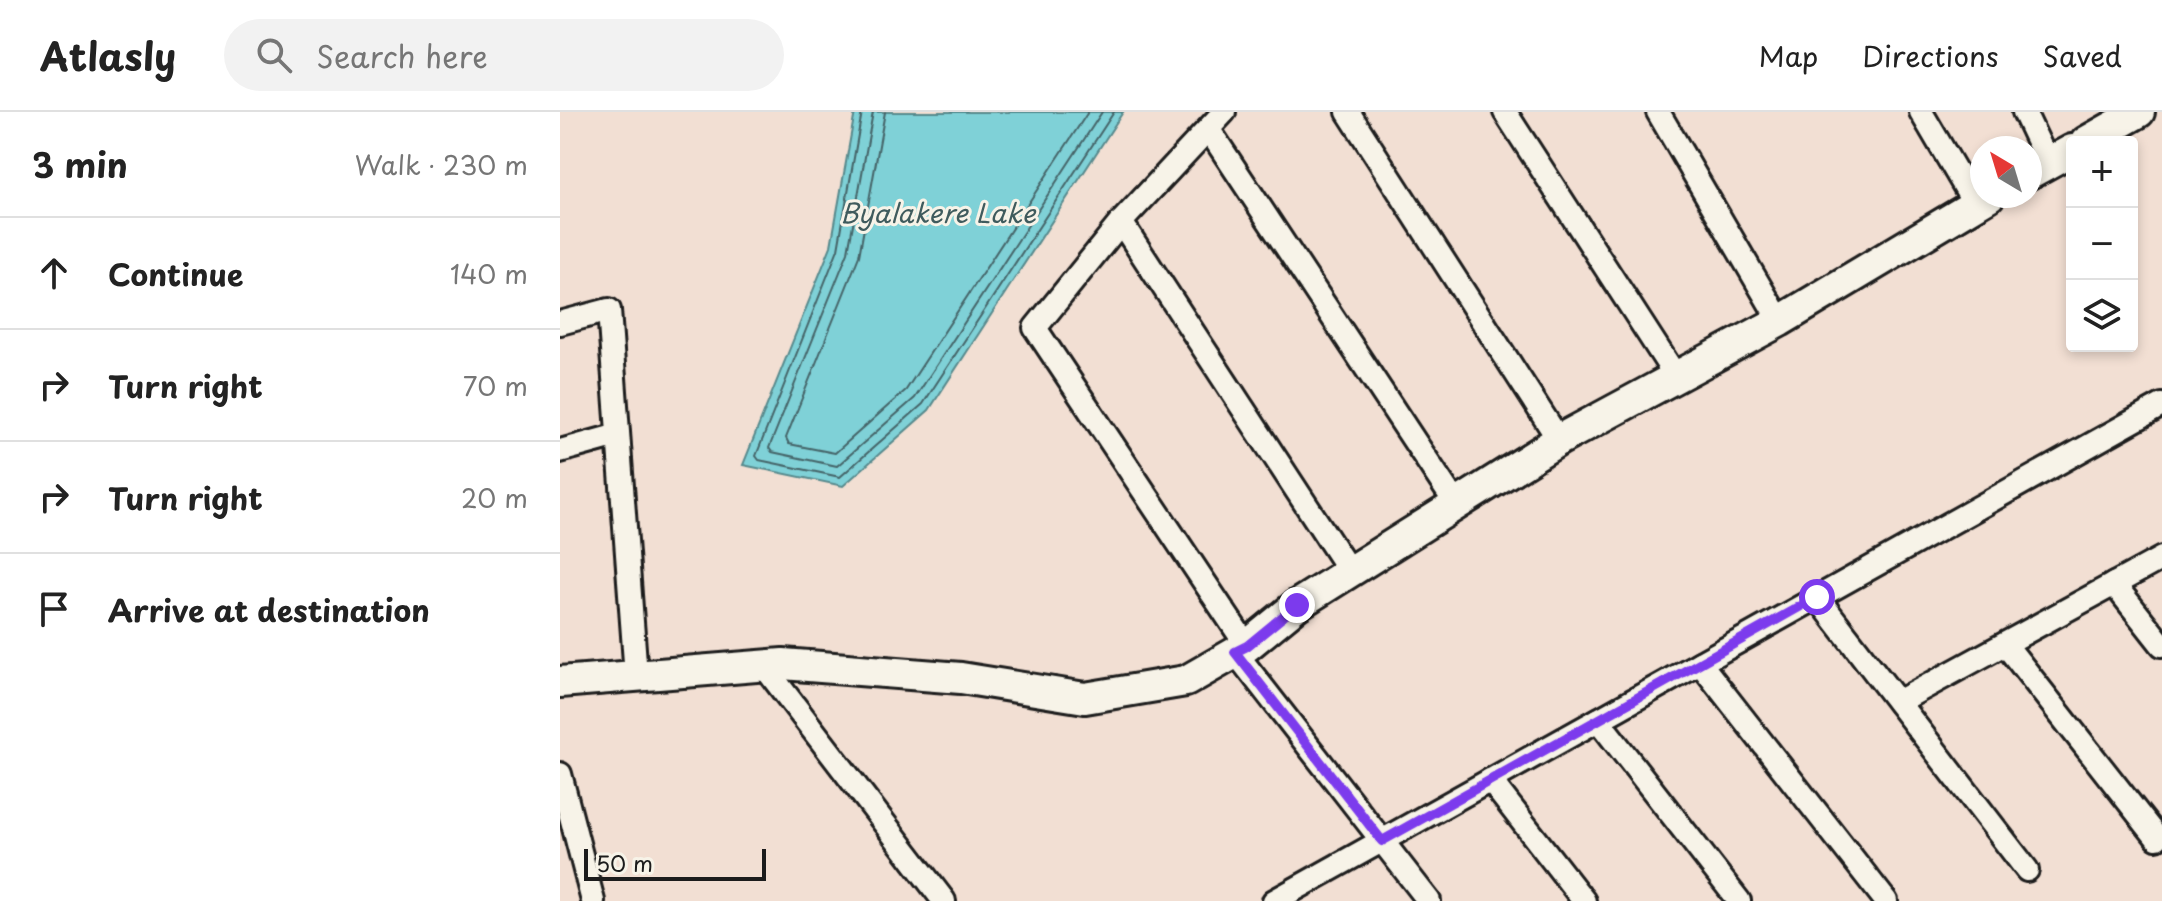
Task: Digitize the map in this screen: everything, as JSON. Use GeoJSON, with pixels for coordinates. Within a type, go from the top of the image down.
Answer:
{"type":"FeatureCollection","features":[{"type":"Feature","properties":{"kind":"main road"},"geometry":{"type":"LineString","coordinates":[[2097,136],[2139,112]]}},
{"type":"Feature","properties":{"kind":"main road"},"geometry":{"type":"LineString","coordinates":[[560,682],[783,664],[961,678],[1085,698],[1186,681],[1241,649],[1297,605],[1559,440],[1780,321],[1970,207]]}},
{"type":"Feature","properties":{"kind":"street"},"geometry":{"type":"LineString","coordinates":[[1224,112],[1121,222],[1035,328],[1241,649],[1429,901]]}},
{"type":"Feature","properties":{"kind":"street"},"geometry":{"type":"LineString","coordinates":[[1348,112],[1559,440]]}},
{"type":"Feature","properties":{"kind":"street"},"geometry":{"type":"LineString","coordinates":[[1505,112],[1677,378]]}},
{"type":"Feature","properties":{"kind":"street"},"geometry":{"type":"LineString","coordinates":[[1658,112],[1780,321]]}},
{"type":"Feature","properties":{"kind":"street"},"geometry":{"type":"LineString","coordinates":[[1921,112],[1970,183]]}},
{"type":"Feature","properties":{"kind":"street"},"geometry":{"type":"LineString","coordinates":[[2024,112],[2050,162]]}},
{"type":"Feature","properties":{"kind":"street"},"geometry":{"type":"LineString","coordinates":[[1209,130],[1456,504]]}},
{"type":"Feature","properties":{"kind":"street"},"geometry":{"type":"LineString","coordinates":[[1121,222],[1350,572]]}},
{"type":"Feature","properties":{"kind":"street"},"geometry":{"type":"LineString","coordinates":[[560,323],[609,310],[636,676]]}},
{"type":"Feature","properties":{"kind":"street"},"geometry":{"type":"LineString","coordinates":[[1274,901],[2162,405]]}},
{"type":"Feature","properties":{"kind":"street"},"geometry":{"type":"LineString","coordinates":[[560,451],[618,435]]}},
{"type":"Feature","properties":{"kind":"street"},"geometry":{"type":"LineString","coordinates":[[1898,702],[2162,558]]}},
{"type":"Feature","properties":{"kind":"street"},"geometry":{"type":"LineString","coordinates":[[2114,584],[2162,645]]}},
{"type":"Feature","properties":{"kind":"street"},"geometry":{"type":"LineString","coordinates":[[1817,597],[2027,870]]}},
{"type":"Feature","properties":{"kind":"street"},"geometry":{"type":"LineString","coordinates":[[2005,644],[2157,838]]}},
{"type":"Feature","properties":{"kind":"street"},"geometry":{"type":"LineString","coordinates":[[1700,663],[1886,901]]}},
{"type":"Feature","properties":{"kind":"street"},"geometry":{"type":"LineString","coordinates":[[764,666],[944,901]]}},
{"type":"Feature","properties":{"kind":"street"},"geometry":{"type":"LineString","coordinates":[[1598,720],[1739,901]]}},
{"type":"Feature","properties":{"kind":"street"},"geometry":{"type":"LineString","coordinates":[[560,774],[593,901]]}},
{"type":"Feature","properties":{"kind":"street"},"geometry":{"type":"LineString","coordinates":[[1490,780],[1584,901]]}},
{"type":"Feature","properties":{"kind":"water","name":"Byalakere Lake"},"geometry":{"type":"Polygon","coordinates":[[[855,112],[1123,112],[929,410],[843,486],[743,465],[831,246],[855,112]]]}},
{"type":"Feature","properties":{"kind":"route"},"geometry":{"type":"LineString","coordinates":[[1297,605],[1247,646],[1235,652],[1382,841],[1817,597]]}}]}
